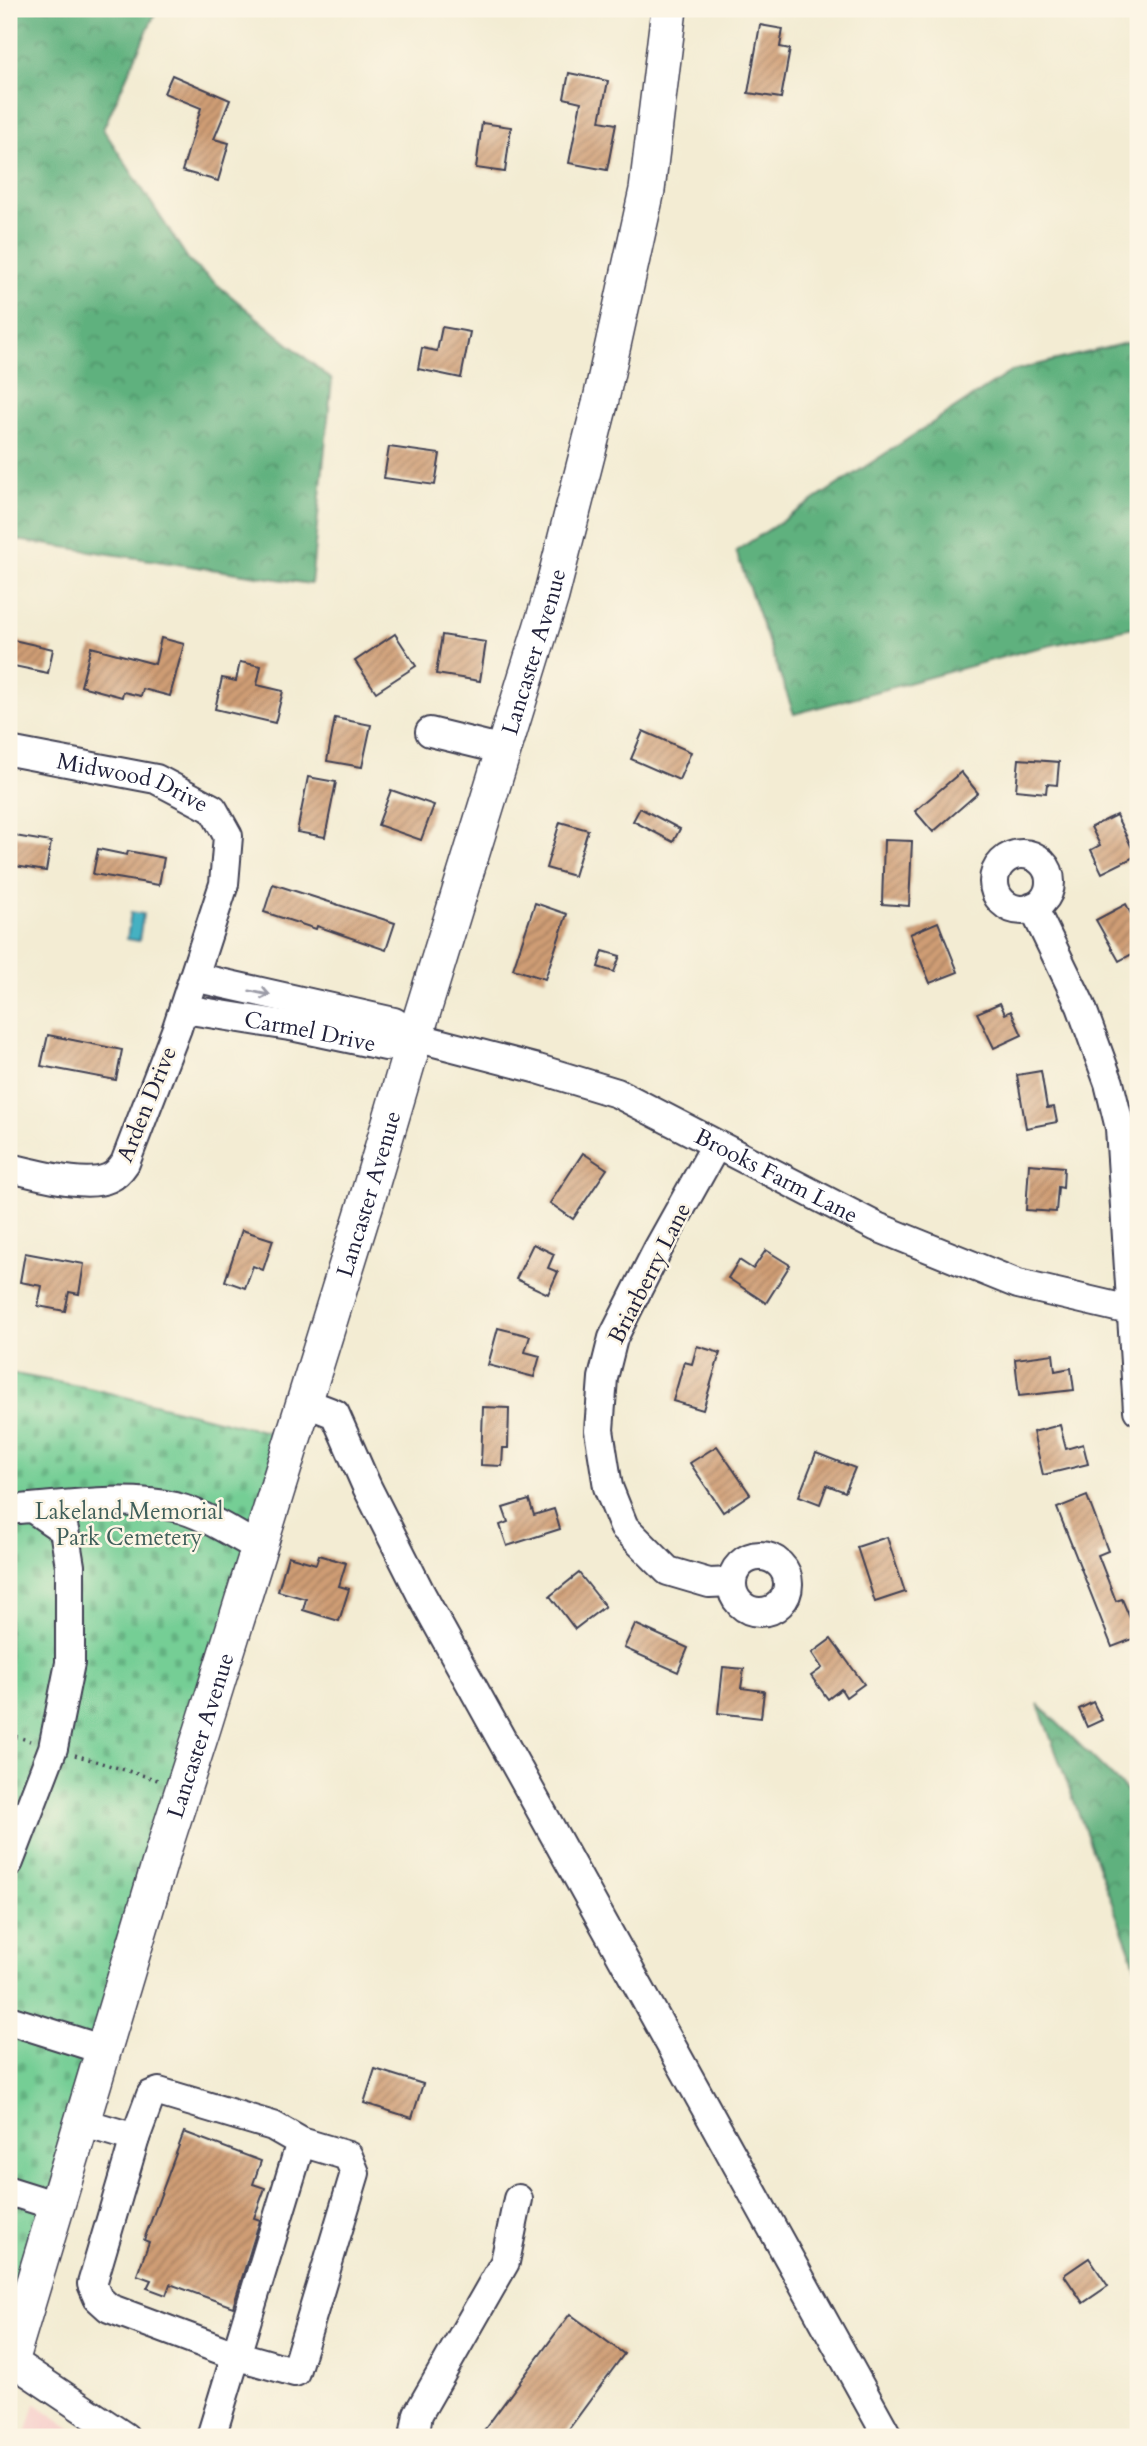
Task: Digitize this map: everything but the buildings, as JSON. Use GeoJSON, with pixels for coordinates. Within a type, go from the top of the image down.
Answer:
{"type":"FeatureCollection","features":[{"type":"Feature","properties":{"kind":"main road","name":"Lancaster Avenue"},"geometry":{"type":"LineString","coordinates":[[9,2363],[165,1845],[551,596],[600,404],[647,190],[669,9]]}},
{"type":"Feature","properties":{"kind":"street"},"geometry":{"type":"LineString","coordinates":[[430,732],[504,750]]}},
{"type":"Feature","properties":{"kind":"street","name":"Midwood Drive"},"geometry":{"type":"LineString","coordinates":[[9,751],[156,779],[213,809],[228,836],[224,884],[184,1009]]}},
{"type":"Feature","properties":{"kind":"street"},"geometry":{"type":"LineString","coordinates":[[1033,907],[1082,1006],[1109,1083],[1120,1128],[1134,1311],[1138,1410]]}},
{"type":"Feature","properties":{"kind":"street","name":"Carmel Drive"},"geometry":{"type":"LineString","coordinates":[[194,977],[394,1022],[415,1037]]}},
{"type":"Feature","properties":{"kind":"street","name":"Carmel Drive"},"geometry":{"type":"LineString","coordinates":[[184,1009],[296,1027],[386,1046],[415,1037]]}},
{"type":"Feature","properties":{"kind":"street","name":"Arden Drive"},"geometry":{"type":"LineString","coordinates":[[9,1168],[90,1183],[109,1178],[118,1172],[134,1143],[184,1009]]}},
{"type":"Feature","properties":{"kind":"street","name":"Brooks Farm Lane"},"geometry":{"type":"LineString","coordinates":[[415,1037],[617,1093],[877,1227],[1018,1284],[1134,1311]]}},
{"type":"Feature","properties":{"kind":"street","name":"Briarberry Lane"},"geometry":{"type":"LineString","coordinates":[[716,1145],[658,1249],[613,1338],[603,1378],[599,1430],[608,1487],[624,1527],[668,1571],[709,1583],[732,1582]]}},
{"type":"Feature","properties":{"kind":"street"},"geometry":{"type":"LineString","coordinates":[[304,1402],[335,1414],[367,1487],[421,1594],[888,2437]]}},
{"type":"Feature","properties":{"kind":"street"},"geometry":{"type":"LineString","coordinates":[[20,1509],[141,1501],[178,1508],[217,1525],[257,1548]]}},
{"type":"Feature","properties":{"kind":"street"},"geometry":{"type":"LineString","coordinates":[[68,1550],[94,1518],[122,1502]]}},
{"type":"Feature","properties":{"kind":"street"},"geometry":{"type":"LineString","coordinates":[[9,1862],[53,1748],[70,1663],[70,1566],[64,1530],[20,1509]]}},
{"type":"Feature","properties":{"kind":"street"},"geometry":{"type":"LineString","coordinates":[[9,2021],[104,2050]]}},
{"type":"Feature","properties":{"kind":"street"},"geometry":{"type":"LineString","coordinates":[[159,2091],[273,2126],[301,2142],[348,2156],[355,2173],[295,2372],[235,2355],[109,2308],[98,2298],[92,2284],[135,2138],[151,2095],[159,2091]]}},
{"type":"Feature","properties":{"kind":"street"},"geometry":{"type":"LineString","coordinates":[[82,2122],[135,2138]]}},
{"type":"Feature","properties":{"kind":"street"},"geometry":{"type":"LineString","coordinates":[[211,2437],[301,2142]]}},
{"type":"Feature","properties":{"kind":"street"},"geometry":{"type":"LineString","coordinates":[[9,2191],[57,2206]]}},
{"type":"Feature","properties":{"kind":"street"},"geometry":{"type":"LineString","coordinates":[[414,2437],[418,2414],[505,2262],[518,2199]]}},
{"type":"Feature","properties":{"kind":"street"},"geometry":{"type":"LineString","coordinates":[[9,2363],[125,2437]]}},
{"type":"Feature","properties":{"kind":"path"},"geometry":{"type":"LineString","coordinates":[[9,1734],[160,1780]]}},
{"type":"Feature","properties":{"kind":"shaded area"},"geometry":{"type":"Polygon","coordinates":[[[36,2404],[83,2437],[25,2437],[36,2404]]]}},
{"type":"Feature","properties":{"kind":"green space"},"geometry":{"type":"Polygon","coordinates":[[[9,9],[157,9],[103,129],[190,262],[332,380],[311,584],[9,539],[9,9]]]}},
{"type":"Feature","properties":{"kind":"green space"},"geometry":{"type":"Polygon","coordinates":[[[1138,340],[1138,626],[1025,651],[794,714],[736,551],[1012,371],[1138,340]]]}},
{"type":"Feature","properties":{"kind":"green space","name":"Lakeland Memorial Park Cemetery"},"geometry":{"type":"Polygon","coordinates":[[[9,1373],[89,1388],[283,1436],[9,2330],[9,1373]]]}},
{"type":"Feature","properties":{"kind":"green space"},"geometry":{"type":"Polygon","coordinates":[[[1038,1704],[1138,1802],[1138,1973],[1038,1704]]]}},
{"type":"Feature","properties":{"kind":"water"},"geometry":{"type":"Polygon","coordinates":[[[131,912],[143,914],[139,941],[127,939],[131,912]]]}}]}
